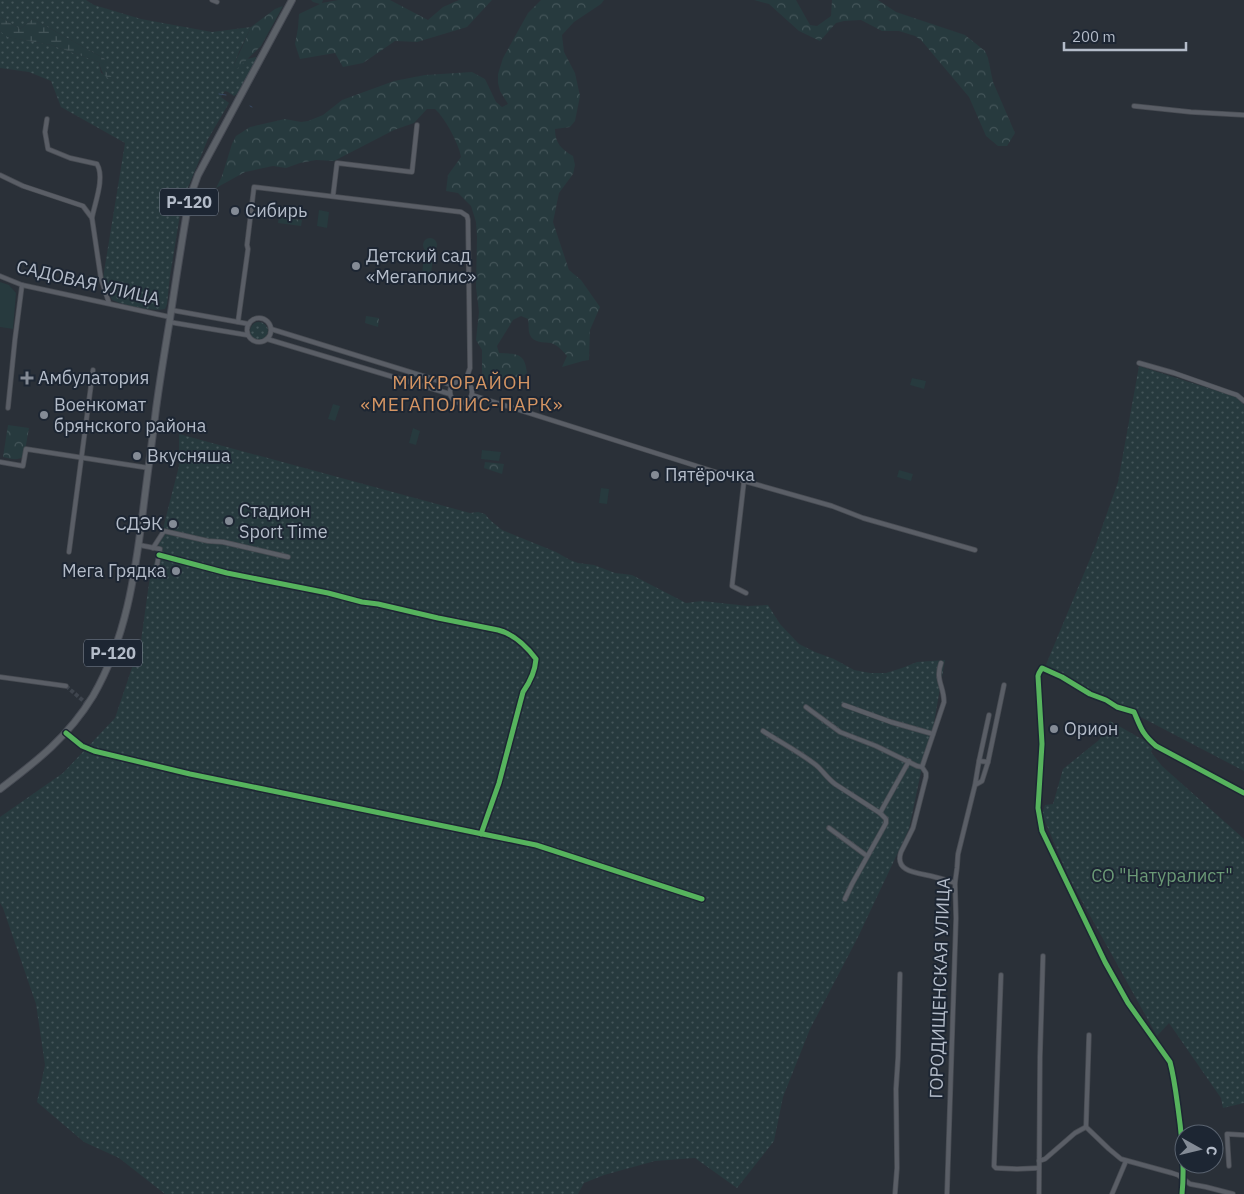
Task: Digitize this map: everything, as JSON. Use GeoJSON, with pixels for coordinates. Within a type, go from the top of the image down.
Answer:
{"type":"FeatureCollection","features":[{"type":"Feature","properties":{"kind":"main road","name":"Р-120"},"geometry":{"type":"LineString","coordinates":[[0,789],[39,759],[66,733],[93,696],[125,621],[139,545],[170,316],[189,200],[192,189],[206,160],[292,0]]}},
{"type":"Feature","properties":{"kind":"street"},"geometry":{"type":"LineString","coordinates":[[1134,106],[1185,112],[1244,115]]}},
{"type":"Feature","properties":{"kind":"street"},"geometry":{"type":"LineString","coordinates":[[47,119],[45,132],[48,149],[70,158],[97,164],[100,170],[98,195],[92,218],[101,279],[109,303]]}},
{"type":"Feature","properties":{"kind":"street"},"geometry":{"type":"LineString","coordinates":[[333,196],[337,163],[412,172],[417,125]]}},
{"type":"Feature","properties":{"kind":"street"},"geometry":{"type":"LineString","coordinates":[[0,175],[23,186],[83,206],[92,218]]}},
{"type":"Feature","properties":{"kind":"street"},"geometry":{"type":"LineString","coordinates":[[238,322],[254,187],[461,212],[467,216],[468,220],[470,368],[465,382]]}},
{"type":"Feature","properties":{"kind":"street","name":"САДОВАЯ УЛИЦА"},"geometry":{"type":"LineString","coordinates":[[0,276],[22,285],[170,316]]}},
{"type":"Feature","properties":{"kind":"street"},"geometry":{"type":"LineString","coordinates":[[8,408],[22,285]]}},
{"type":"Feature","properties":{"kind":"street"},"geometry":{"type":"LineString","coordinates":[[170,316],[249,324]]}},
{"type":"Feature","properties":{"kind":"street"},"geometry":{"type":"LineString","coordinates":[[170,316],[247,335],[256,342],[267,339],[271,332],[269,324],[257,318],[252,320],[247,329],[247,335]]}},
{"type":"Feature","properties":{"kind":"street"},"geometry":{"type":"LineString","coordinates":[[270,329],[452,385]]}},
{"type":"Feature","properties":{"kind":"street"},"geometry":{"type":"LineString","coordinates":[[267,339],[450,394]]}},
{"type":"Feature","properties":{"kind":"street"},"geometry":{"type":"LineString","coordinates":[[1139,363],[1228,392],[1244,401]]}},
{"type":"Feature","properties":{"kind":"street"},"geometry":{"type":"LineString","coordinates":[[69,552],[93,370]]}},
{"type":"Feature","properties":{"kind":"street"},"geometry":{"type":"LineString","coordinates":[[458,381],[465,382],[471,387],[472,395],[466,402],[460,404],[452,400],[450,391],[452,385],[458,381]]}},
{"type":"Feature","properties":{"kind":"street"},"geometry":{"type":"LineString","coordinates":[[472,395],[744,481],[832,506],[863,518],[976,550]]}},
{"type":"Feature","properties":{"kind":"street"},"geometry":{"type":"LineString","coordinates":[[0,462],[23,466],[26,449],[149,468]]}},
{"type":"Feature","properties":{"kind":"street"},"geometry":{"type":"LineString","coordinates":[[744,481],[732,586],[746,593]]}},
{"type":"Feature","properties":{"kind":"street"},"geometry":{"type":"LineString","coordinates":[[153,548],[164,531],[288,557]]}},
{"type":"Feature","properties":{"kind":"street"},"geometry":{"type":"LineString","coordinates":[[139,545],[160,549],[155,576]]}},
{"type":"Feature","properties":{"kind":"street"},"geometry":{"type":"LineString","coordinates":[[159,555],[227,573],[508,632],[530,651],[536,659],[535,668],[523,692],[499,783],[481,834]]}},
{"type":"Feature","properties":{"kind":"street"},"geometry":{"type":"LineString","coordinates":[[941,663],[938,675],[944,702],[922,766],[926,777],[915,821],[899,857],[901,864],[907,870],[955,883]]}},
{"type":"Feature","properties":{"kind":"street"},"geometry":{"type":"LineString","coordinates":[[1182,1194],[1181,1135],[1170,1062],[1128,1003],[1105,962],[1042,831],[1038,808],[1042,744],[1038,676],[1042,668],[1117,707],[1134,712],[1146,737],[1156,746],[1244,793]]}},
{"type":"Feature","properties":{"kind":"street"},"geometry":{"type":"LineString","coordinates":[[0,677],[66,686]]}},
{"type":"Feature","properties":{"kind":"street","name":"ГОРОДИЩЕНСКАЯ УЛИЦА"},"geometry":{"type":"LineString","coordinates":[[974,785],[982,781],[988,762],[1004,685]]}},
{"type":"Feature","properties":{"kind":"street"},"geometry":{"type":"LineString","coordinates":[[844,705],[891,722],[933,734]]}},
{"type":"Feature","properties":{"kind":"street"},"geometry":{"type":"LineString","coordinates":[[806,707],[840,732],[876,746],[917,766],[922,766]]}},
{"type":"Feature","properties":{"kind":"street","name":"ГОРОДИЩЕНСКАЯ УЛИЦА"},"geometry":{"type":"LineString","coordinates":[[948,1194],[956,918],[955,883],[958,854],[989,715]]}},
{"type":"Feature","properties":{"kind":"street"},"geometry":{"type":"LineString","coordinates":[[763,731],[814,764],[835,784],[885,816],[886,823],[845,899]]}},
{"type":"Feature","properties":{"kind":"street"},"geometry":{"type":"LineString","coordinates":[[66,733],[82,746],[94,751],[190,774],[536,846],[702,899]]}},
{"type":"Feature","properties":{"kind":"street"},"geometry":{"type":"LineString","coordinates":[[880,813],[909,761]]}},
{"type":"Feature","properties":{"kind":"street"},"geometry":{"type":"LineString","coordinates":[[979,761],[988,762]]}},
{"type":"Feature","properties":{"kind":"street"},"geometry":{"type":"LineString","coordinates":[[829,828],[867,856]]}},
{"type":"Feature","properties":{"kind":"street"},"geometry":{"type":"LineString","coordinates":[[1039,1194],[1043,956]]}},
{"type":"Feature","properties":{"kind":"street"},"geometry":{"type":"LineString","coordinates":[[895,1194],[900,974]]}},
{"type":"Feature","properties":{"kind":"street"},"geometry":{"type":"LineString","coordinates":[[1001,975],[994,1166],[1005,1169],[1039,1168]]}},
{"type":"Feature","properties":{"kind":"street"},"geometry":{"type":"LineString","coordinates":[[1089,1035],[1086,1127],[1121,1159],[1178,1175],[1190,1184],[1232,1194]]}},
{"type":"Feature","properties":{"kind":"street"},"geometry":{"type":"LineString","coordinates":[[1039,1161],[1045,1160],[1075,1133],[1086,1127]]}},
{"type":"Feature","properties":{"kind":"street"},"geometry":{"type":"LineString","coordinates":[[1229,1166],[1227,1134],[1244,1135]]}},
{"type":"Feature","properties":{"kind":"street"},"geometry":{"type":"LineString","coordinates":[[1112,1194],[1126,1161]]}},
{"type":"Feature","properties":{"kind":"green space"},"geometry":{"type":"Polygon","coordinates":[[[0,0],[86,0],[94,5],[141,19],[212,32],[251,27],[234,65],[236,69],[247,59],[256,57],[257,59],[237,94],[234,96],[225,91],[221,97],[229,103],[208,139],[182,202],[165,309],[138,308],[112,300],[103,278],[125,143],[61,107],[51,81],[29,72],[0,68],[0,31],[8,37],[51,45],[99,62],[101,73],[116,82],[105,71],[105,59],[33,19],[20,29],[0,17],[0,0]]]}},
{"type":"Feature","properties":{"kind":"green space"},"geometry":{"type":"Polygon","coordinates":[[[311,0],[323,0],[322,3],[338,0],[390,0],[428,20],[443,7],[459,0],[492,0],[467,27],[417,42],[395,41],[363,63],[343,67],[335,53],[300,59],[295,44],[299,14],[320,4],[311,0]]]}},
{"type":"Feature","properties":{"kind":"green space"},"geometry":{"type":"Polygon","coordinates":[[[541,0],[604,0],[574,22],[562,35],[564,52],[575,73],[580,96],[575,121],[570,127],[555,129],[558,142],[565,151],[573,156],[575,165],[573,174],[559,193],[553,222],[569,270],[581,280],[600,307],[590,330],[589,360],[562,367],[567,356],[554,344],[539,342],[531,338],[528,319],[521,316],[513,320],[497,346],[499,353],[515,354],[522,358],[527,373],[520,378],[487,380],[482,375],[482,350],[476,340],[479,312],[476,287],[476,222],[471,206],[458,193],[446,191],[448,175],[461,157],[458,145],[451,132],[435,109],[427,109],[414,123],[394,130],[334,161],[316,160],[286,168],[273,166],[245,172],[216,188],[236,136],[250,127],[285,119],[301,122],[308,121],[323,115],[342,100],[394,81],[425,75],[472,72],[485,79],[496,102],[502,107],[508,104],[500,91],[498,74],[503,58],[528,13],[541,0]]]}},
{"type":"Feature","properties":{"kind":"green space"},"geometry":{"type":"Polygon","coordinates":[[[754,0],[796,0],[810,25],[817,26],[831,16],[832,0],[878,0],[896,12],[965,35],[985,51],[993,82],[1015,133],[1007,146],[998,146],[986,136],[969,97],[921,40],[915,36],[899,31],[882,31],[861,20],[836,23],[820,41],[799,31],[769,4],[754,0]]]}},
{"type":"Feature","properties":{"kind":"green space"},"geometry":{"type":"Polygon","coordinates":[[[283,6],[261,46],[236,70],[234,65],[251,27],[275,9],[283,6]]]}},
{"type":"Feature","properties":{"kind":"green space"},"geometry":{"type":"Polygon","coordinates":[[[0,17],[20,29],[33,19],[105,59],[105,71],[118,82],[105,75],[101,70],[99,62],[51,45],[7,37],[0,31],[0,17]]]}},
{"type":"Feature","properties":{"kind":"green space"},"geometry":{"type":"Polygon","coordinates":[[[319,210],[329,212],[327,228],[317,226],[319,210]]]}},
{"type":"Feature","properties":{"kind":"green space"},"geometry":{"type":"Polygon","coordinates":[[[279,217],[302,220],[301,226],[278,223],[279,217]]]}},
{"type":"Feature","properties":{"kind":"green space"},"geometry":{"type":"Polygon","coordinates":[[[427,238],[433,238],[437,245],[433,252],[427,252],[423,248],[423,242],[427,238]]]}},
{"type":"Feature","properties":{"kind":"green space"},"geometry":{"type":"Polygon","coordinates":[[[424,255],[433,257],[431,275],[422,274],[424,255]]]}},
{"type":"Feature","properties":{"kind":"green space"},"geometry":{"type":"Polygon","coordinates":[[[0,282],[9,285],[16,293],[13,329],[0,327],[0,282]]]}},
{"type":"Feature","properties":{"kind":"green space"},"geometry":{"type":"Polygon","coordinates":[[[366,316],[379,318],[378,327],[365,323],[366,316]]]}},
{"type":"Feature","properties":{"kind":"green space"},"geometry":{"type":"Polygon","coordinates":[[[255,322],[263,322],[268,327],[266,338],[255,340],[250,335],[250,327],[255,322]]]}},
{"type":"Feature","properties":{"kind":"green space"},"geometry":{"type":"Polygon","coordinates":[[[1139,366],[1236,397],[1244,405],[1244,771],[1045,667],[1095,547],[1118,482],[1139,366]]]}},
{"type":"Feature","properties":{"kind":"green space"},"geometry":{"type":"Polygon","coordinates":[[[912,378],[926,381],[924,389],[910,385],[912,378]]]}},
{"type":"Feature","properties":{"kind":"green space"},"geometry":{"type":"Polygon","coordinates":[[[333,404],[340,406],[335,421],[328,419],[333,404]]]}},
{"type":"Feature","properties":{"kind":"green space"},"geometry":{"type":"Polygon","coordinates":[[[8,425],[29,428],[24,456],[19,459],[3,457],[8,425]]]}},
{"type":"Feature","properties":{"kind":"green space"},"geometry":{"type":"Polygon","coordinates":[[[413,428],[420,431],[416,445],[409,443],[413,428]]]}},
{"type":"Feature","properties":{"kind":"green space"},"geometry":{"type":"Polygon","coordinates":[[[179,434],[470,513],[478,512],[485,514],[502,530],[578,563],[594,565],[615,573],[632,575],[686,603],[702,601],[748,606],[768,605],[780,624],[799,644],[854,670],[886,673],[917,662],[945,660],[932,734],[922,767],[909,829],[858,937],[810,1029],[783,1097],[774,1141],[737,1188],[695,1158],[655,1161],[604,1175],[584,1183],[578,1194],[165,1194],[119,1158],[84,1142],[37,1102],[45,1065],[36,1004],[0,903],[0,817],[63,773],[115,718],[141,641],[149,583],[179,466],[179,434]]]}},
{"type":"Feature","properties":{"kind":"green space"},"geometry":{"type":"Polygon","coordinates":[[[482,450],[501,452],[499,461],[481,459],[482,450]]]}},
{"type":"Feature","properties":{"kind":"green space"},"geometry":{"type":"Polygon","coordinates":[[[485,462],[504,464],[502,474],[484,468],[485,462]]]}},
{"type":"Feature","properties":{"kind":"green space"},"geometry":{"type":"Polygon","coordinates":[[[899,470],[913,474],[911,481],[897,477],[899,470]]]}},
{"type":"Feature","properties":{"kind":"green space"},"geometry":{"type":"Polygon","coordinates":[[[601,488],[609,489],[607,504],[599,503],[601,488]]]}},
{"type":"Feature","properties":{"kind":"green space","name":"СО \"Натуралист\""},"geometry":{"type":"Polygon","coordinates":[[[1110,721],[1154,746],[1151,752],[1162,766],[1244,839],[1244,1103],[1223,1108],[1221,1098],[1169,1023],[1157,1036],[1068,876],[1042,814],[1045,805],[1053,804],[1063,769],[1099,740],[1110,721]]]}},
{"type":"Feature","properties":{"kind":"waterway"},"geometry":{"type":"LineString","coordinates":[[219,94],[226,95]]}},
{"type":"Feature","properties":{"kind":"tunnel"},"geometry":{"type":"LineString","coordinates":[[66,686],[87,704]]}},
{"type":"Feature","properties":{"kind":"cycle path"},"geometry":{"type":"LineString","coordinates":[[159,555],[227,573],[498,630],[520,642],[536,659],[535,664],[532,677],[523,692],[499,783],[481,834]]}},
{"type":"Feature","properties":{"kind":"cycle path"},"geometry":{"type":"LineString","coordinates":[[1182,1194],[1182,1140],[1176,1091],[1170,1062],[1128,1003],[1105,962],[1042,831],[1038,808],[1042,744],[1038,676],[1042,668],[1117,707],[1134,712],[1140,727],[1156,746],[1244,793]]}},
{"type":"Feature","properties":{"kind":"cycle path"},"geometry":{"type":"LineString","coordinates":[[66,733],[82,746],[94,751],[190,774],[536,845],[702,899]]}},
{"type":"Feature","properties":{"kind":"place","name":"Сибирь"},"geometry":{"type":"Point","coordinates":[235,211]}},
{"type":"Feature","properties":{"kind":"place","name":"Детский сад «Мегаполис»"},"geometry":{"type":"Point","coordinates":[356,266]}},
{"type":"Feature","properties":{"kind":"place","name":"Амбулатория"},"geometry":{"type":"Point","coordinates":[27,378]}},
{"type":"Feature","properties":{"kind":"place","name":"Военкомат брянского района"},"geometry":{"type":"Point","coordinates":[44,415]}},
{"type":"Feature","properties":{"kind":"place","name":"Вкусняша"},"geometry":{"type":"Point","coordinates":[137,456]}},
{"type":"Feature","properties":{"kind":"place","name":"Пятёрочка"},"geometry":{"type":"Point","coordinates":[655,475]}},
{"type":"Feature","properties":{"kind":"place","name":"Стадион Sport Time"},"geometry":{"type":"Point","coordinates":[229,521]}},
{"type":"Feature","properties":{"kind":"place","name":"СДЭК"},"geometry":{"type":"Point","coordinates":[173,524]}},
{"type":"Feature","properties":{"kind":"place","name":"Мега Грядка"},"geometry":{"type":"Point","coordinates":[176,571]}},
{"type":"Feature","properties":{"kind":"place","name":"Орион"},"geometry":{"type":"Point","coordinates":[1054,729]}},
{"type":"Feature","properties":{"kind":"district","name":"МИКРОРАЙОН «МЕГАПОЛИС-ПАРК»"},"geometry":{"type":"Point","coordinates":[462,393]}}]}
